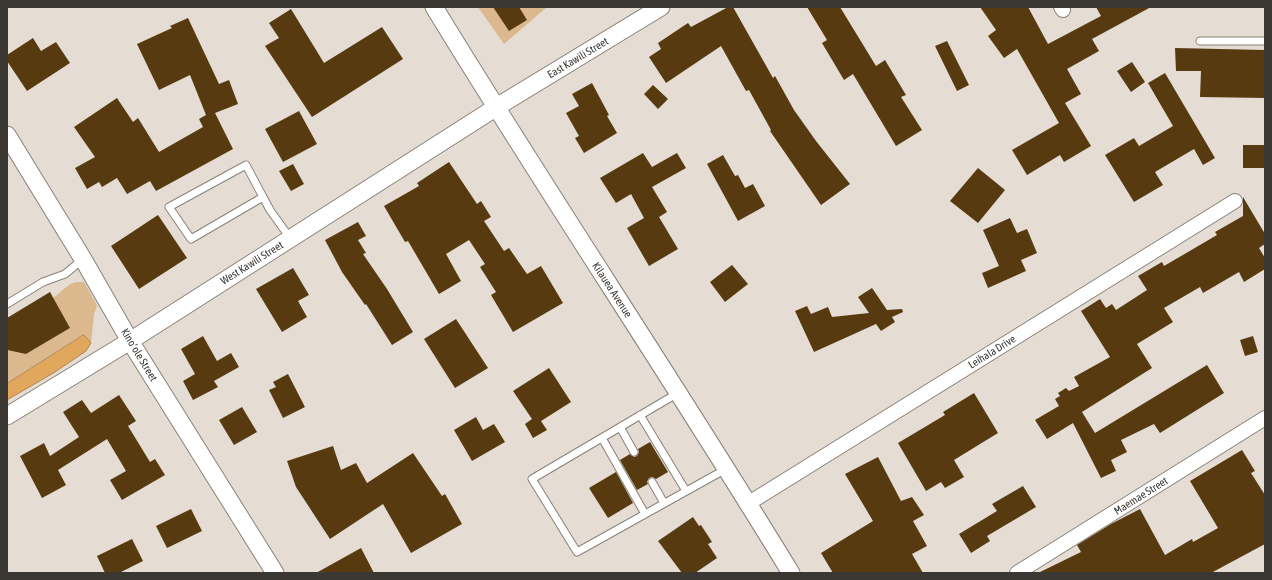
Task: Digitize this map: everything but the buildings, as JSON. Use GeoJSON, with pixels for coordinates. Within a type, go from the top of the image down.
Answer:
{"type":"FeatureCollection","features":[{"type":"Feature","properties":{"kind":"street","name":"Kilauea Avenue"},"geometry":{"type":"LineString","coordinates":[[434,7],[495,108],[726,468],[791,573]]}},
{"type":"Feature","properties":{"kind":"street","name":"East Kawili Street"},"geometry":{"type":"LineString","coordinates":[[495,108],[661,7]]}},
{"type":"Feature","properties":{"kind":"street","name":"West Kawili Street"},"geometry":{"type":"LineString","coordinates":[[7,416],[130,340],[495,108]]}},
{"type":"Feature","properties":{"kind":"street","name":"Kinoʻole Street"},"geometry":{"type":"LineString","coordinates":[[7,135],[83,259],[130,340],[275,573]]}},
{"type":"Feature","properties":{"kind":"street","name":"Leihala Drive"},"geometry":{"type":"LineString","coordinates":[[748,503],[1235,201]]}},
{"type":"Feature","properties":{"kind":"street","name":"Maemae Street"},"geometry":{"type":"LineString","coordinates":[[1017,573],[1265,418]]}},
{"type":"Feature","properties":{"kind":"lane"},"geometry":{"type":"LineString","coordinates":[[1200,40],[1265,41]]}},
{"type":"Feature","properties":{"kind":"lane"},"geometry":{"type":"LineString","coordinates":[[263,197],[191,239],[169,207],[246,165],[270,210],[290,238]]}},
{"type":"Feature","properties":{"kind":"lane"},"geometry":{"type":"LineString","coordinates":[[7,304],[43,282],[65,274],[83,259]]}},
{"type":"Feature","properties":{"kind":"lane"},"geometry":{"type":"LineString","coordinates":[[678,393],[532,479],[577,552],[726,468]]}},
{"type":"Feature","properties":{"kind":"lane"},"geometry":{"type":"LineString","coordinates":[[640,415],[686,491]]}},
{"type":"Feature","properties":{"kind":"lane"},"geometry":{"type":"LineString","coordinates":[[620,427],[634,452]]}},
{"type":"Feature","properties":{"kind":"lane"},"geometry":{"type":"LineString","coordinates":[[602,438],[645,514]]}},
{"type":"Feature","properties":{"kind":"lane"},"geometry":{"type":"LineString","coordinates":[[652,482],[664,503]]}},
{"type":"Feature","properties":{"kind":"shaded area"},"geometry":{"type":"Polygon","coordinates":[[[478,7],[547,7],[504,44],[478,7]]]}},
{"type":"Feature","properties":{"kind":"shaded area"},"geometry":{"type":"Polygon","coordinates":[[[84,282],[97,305],[94,315],[91,343],[83,335],[7,384],[7,350],[26,354],[70,328],[53,298],[70,284],[84,282]]]}},
{"type":"Feature","properties":{"kind":"shaded area"},"geometry":{"type":"Polygon","coordinates":[[[84,335],[91,343],[86,351],[55,372],[7,400],[7,384],[84,335]]]}}]}
